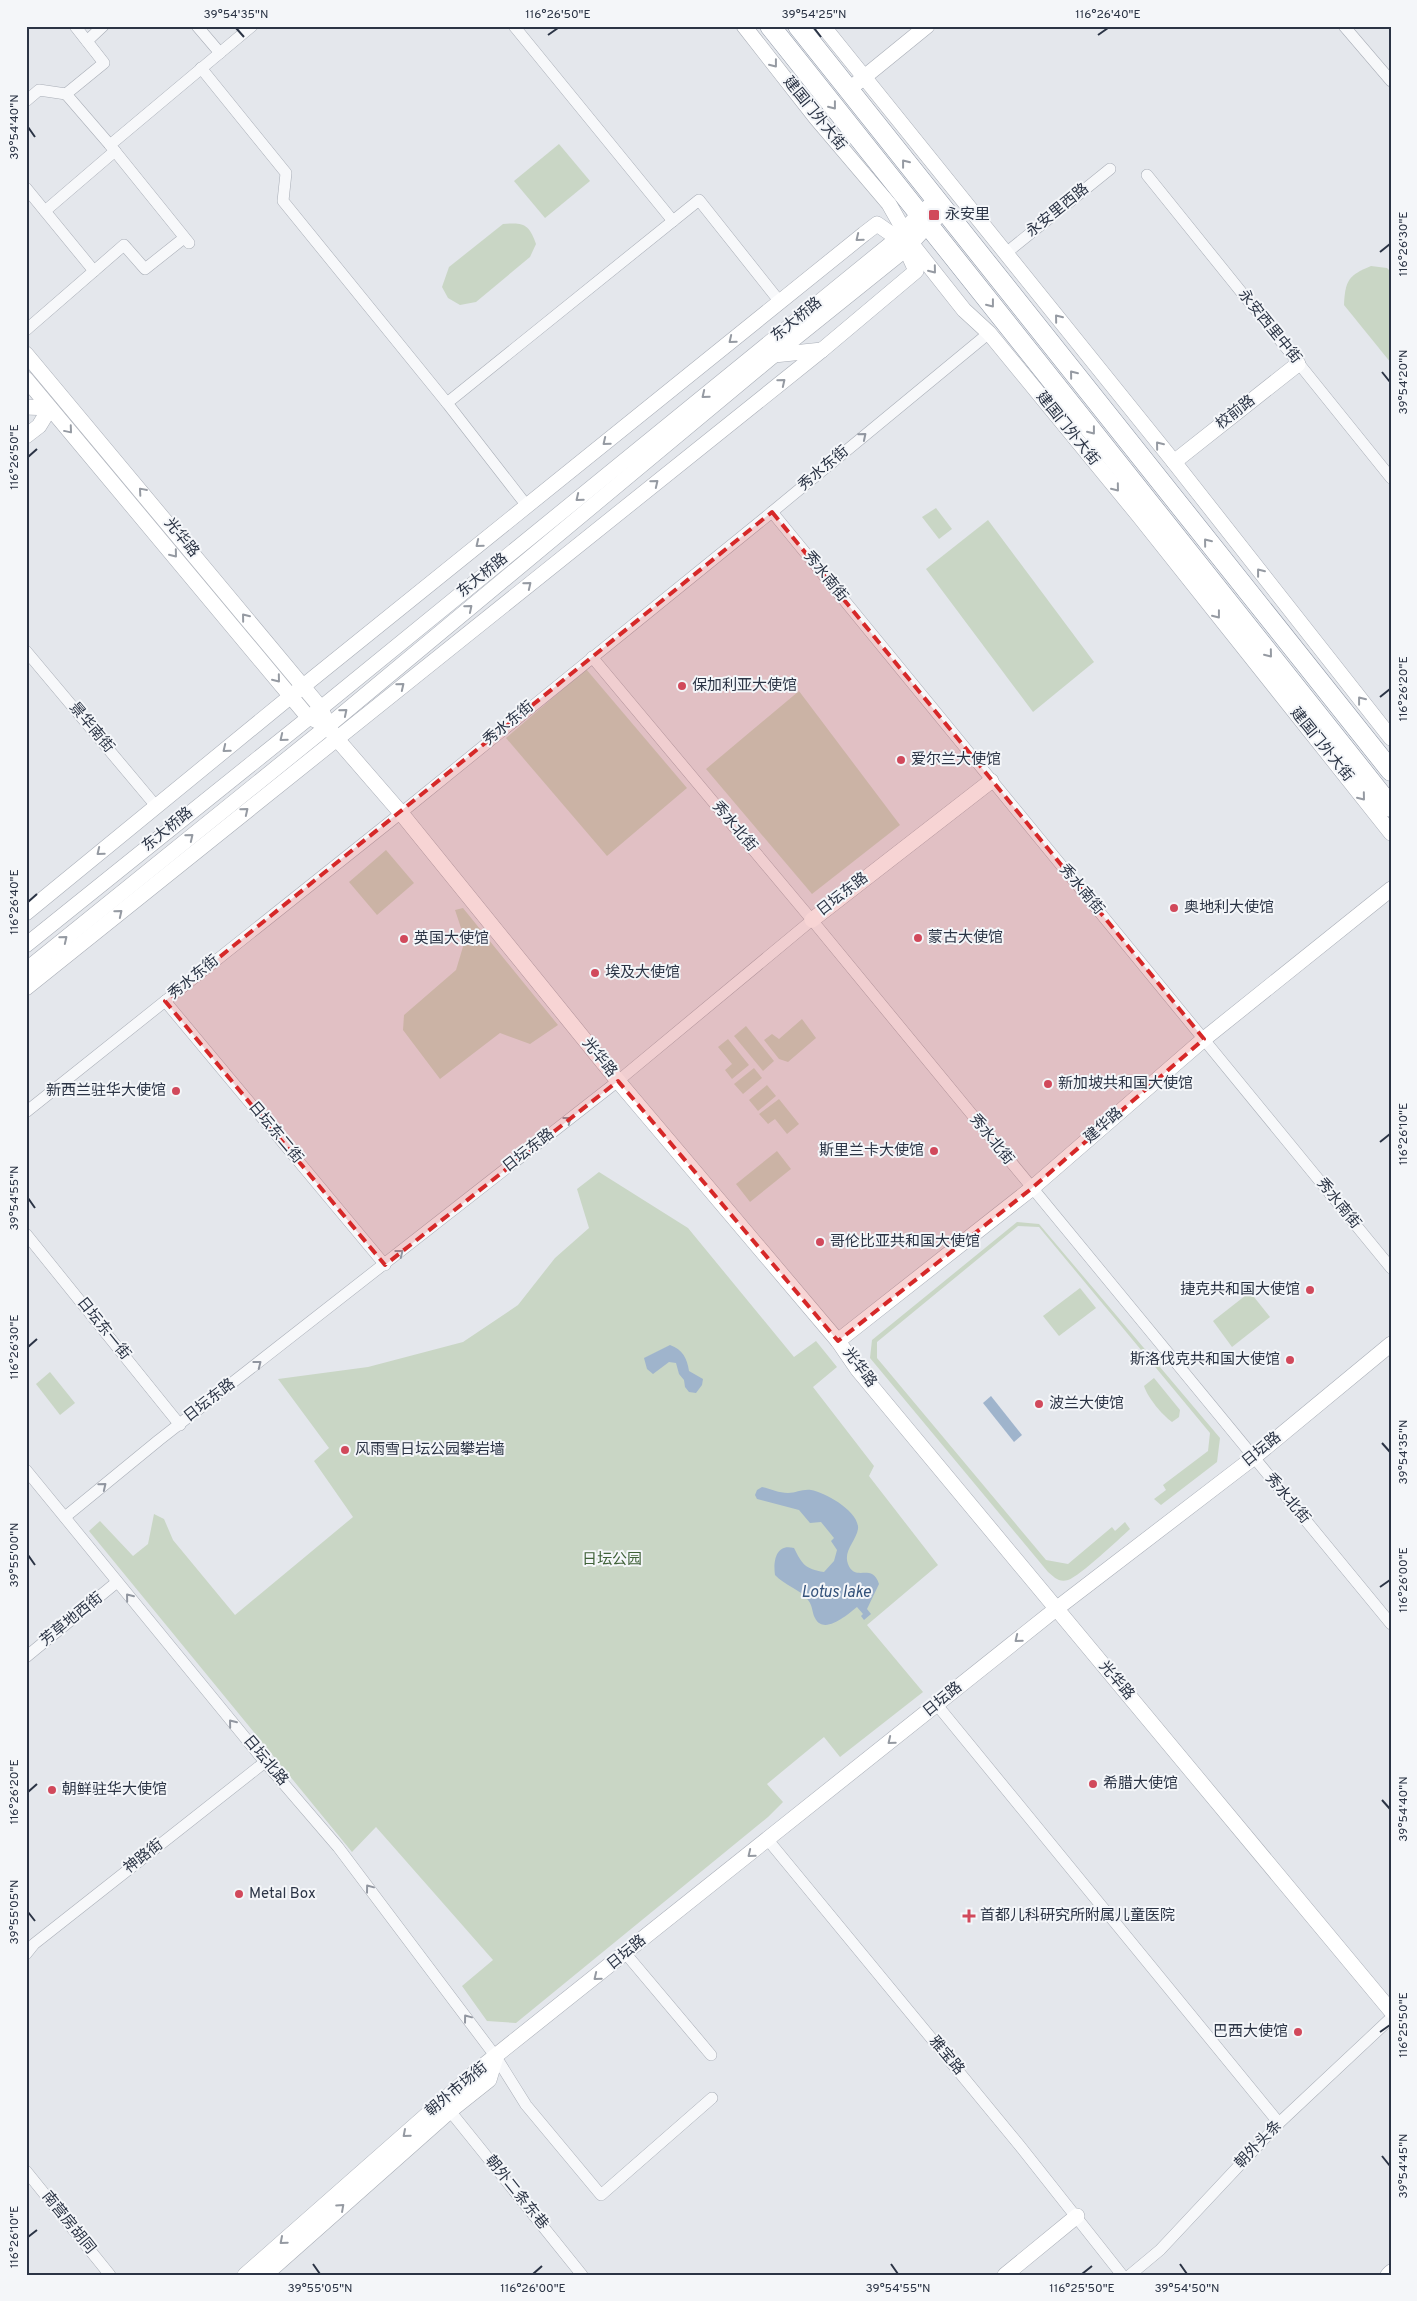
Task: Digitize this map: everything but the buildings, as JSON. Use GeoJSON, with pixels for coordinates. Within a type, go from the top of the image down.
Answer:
{"type":"FeatureCollection","features":[{"type":"Feature","properties":{"kind":"highway","name":"建国门外大街"},"geometry":{"type":"LineString","coordinates":[[770,26],[1391,807]]}},
{"type":"Feature","properties":{"kind":"highway"},"geometry":{"type":"LineString","coordinates":[[798,26],[940,207],[1391,771]]}},
{"type":"Feature","properties":{"kind":"street"},"geometry":{"type":"LineString","coordinates":[[66,94],[104,63],[75,26]]}},
{"type":"Feature","properties":{"kind":"street"},"geometry":{"type":"LineString","coordinates":[[87,41],[104,26]]}},
{"type":"Feature","properties":{"kind":"street"},"geometry":{"type":"LineString","coordinates":[[197,26],[220,53]]}},
{"type":"Feature","properties":{"kind":"street"},"geometry":{"type":"LineString","coordinates":[[45,211],[112,148],[252,26]]}},
{"type":"Feature","properties":{"kind":"street"},"geometry":{"type":"LineString","coordinates":[[514,26],[673,222]]}},
{"type":"Feature","properties":{"kind":"street","name":"建国门外大街"},"geometry":{"type":"LineString","coordinates":[[744,26],[816,118],[889,204],[905,240],[964,310],[989,332],[1139,516],[1391,833]]}},
{"type":"Feature","properties":{"kind":"street"},"geometry":{"type":"LineString","coordinates":[[823,26],[1174,462],[1391,738]]}},
{"type":"Feature","properties":{"kind":"street"},"geometry":{"type":"LineString","coordinates":[[848,90],[927,26]]}},
{"type":"Feature","properties":{"kind":"street"},"geometry":{"type":"LineString","coordinates":[[1344,26],[1391,81]]}},
{"type":"Feature","properties":{"kind":"street"},"geometry":{"type":"LineString","coordinates":[[202,68],[286,173],[282,202],[447,403],[527,506]]}},
{"type":"Feature","properties":{"kind":"street"},"geometry":{"type":"LineString","coordinates":[[26,101],[40,90],[66,94],[186,240],[145,270],[124,245],[26,330]]}},
{"type":"Feature","properties":{"kind":"street","name":"永安里西路"},"geometry":{"type":"LineString","coordinates":[[1006,253],[1110,169]]}},
{"type":"Feature","properties":{"kind":"street","name":"永安西里中街"},"geometry":{"type":"LineString","coordinates":[[1148,176],[1391,478]]}},
{"type":"Feature","properties":{"kind":"street"},"geometry":{"type":"LineString","coordinates":[[26,188],[94,271]]}},
{"type":"Feature","properties":{"kind":"street"},"geometry":{"type":"LineString","coordinates":[[447,403],[699,200],[780,302]]}},
{"type":"Feature","properties":{"kind":"street","name":"东大桥路"},"geometry":{"type":"LineString","coordinates":[[26,970],[332,732],[774,355],[940,207]]}},
{"type":"Feature","properties":{"kind":"street"},"geometry":{"type":"LineString","coordinates":[[26,913],[291,696],[877,224],[905,240],[916,271],[822,350],[332,732],[26,988]]}},
{"type":"Feature","properties":{"kind":"street","name":"东大桥路"},"geometry":{"type":"LineString","coordinates":[[26,945],[905,240]]}},
{"type":"Feature","properties":{"kind":"street","name":"秀水东街"},"geometry":{"type":"LineString","coordinates":[[26,1112],[401,813],[799,490],[989,332]]}},
{"type":"Feature","properties":{"kind":"street"},"geometry":{"type":"LineString","coordinates":[[774,355],[822,350]]}},
{"type":"Feature","properties":{"kind":"street","name":"光华路"},"geometry":{"type":"LineString","coordinates":[[26,354],[321,708],[332,732],[401,813],[618,1081],[838,1341],[858,1370],[1391,2011]]}},
{"type":"Feature","properties":{"kind":"street","name":"校前路"},"geometry":{"type":"LineString","coordinates":[[1174,462],[1298,364]]}},
{"type":"Feature","properties":{"kind":"street","name":"光华路"},"geometry":{"type":"LineString","coordinates":[[26,379],[308,717],[332,732]]}},
{"type":"Feature","properties":{"kind":"street"},"geometry":{"type":"LineString","coordinates":[[26,407],[50,408],[39,426],[26,436]]}},
{"type":"Feature","properties":{"kind":"street","name":"秀水南街"},"geometry":{"type":"LineString","coordinates":[[772,512],[1391,1268]]}},
{"type":"Feature","properties":{"kind":"street"},"geometry":{"type":"LineString","coordinates":[[1139,516],[1186,549]]}},
{"type":"Feature","properties":{"kind":"street","name":"景华南街"},"geometry":{"type":"LineString","coordinates":[[26,651],[156,806]]}},
{"type":"Feature","properties":{"kind":"street","name":"秀水北街"},"geometry":{"type":"LineString","coordinates":[[592,657],[812,920],[1031,1189],[1391,1624]]}},
{"type":"Feature","properties":{"kind":"street","name":"日坛东路"},"geometry":{"type":"LineString","coordinates":[[65,1517],[180,1424],[618,1081],[812,920],[991,781]]}},
{"type":"Feature","properties":{"kind":"street","name":"建华路"},"geometry":{"type":"LineString","coordinates":[[838,1341],[1031,1189],[1204,1039],[1391,889]]}},
{"type":"Feature","properties":{"kind":"street","name":"日坛东二街"},"geometry":{"type":"LineString","coordinates":[[165,1001],[385,1265]]}},
{"type":"Feature","properties":{"kind":"street","name":"日坛东一街"},"geometry":{"type":"LineString","coordinates":[[26,1234],[180,1424]]}},
{"type":"Feature","properties":{"kind":"street","name":"日坛路"},"geometry":{"type":"LineString","coordinates":[[496,2057],[1056,1609],[1253,1458],[1391,1344]]}},
{"type":"Feature","properties":{"kind":"street","name":"日坛北路"},"geometry":{"type":"LineString","coordinates":[[26,1470],[265,1762],[338,1847],[496,2057],[526,2105],[601,2194],[712,2098]]}},
{"type":"Feature","properties":{"kind":"street","name":"芳草地西街"},"geometry":{"type":"LineString","coordinates":[[26,1657],[117,1582]]}},
{"type":"Feature","properties":{"kind":"street"},"geometry":{"type":"LineString","coordinates":[[937,1705],[1279,2124]]}},
{"type":"Feature","properties":{"kind":"street","name":"神路街"},"geometry":{"type":"LineString","coordinates":[[26,1954],[34,1944],[265,1762]]}},
{"type":"Feature","properties":{"kind":"street","name":"雅宝路"},"geometry":{"type":"LineString","coordinates":[[768,1840],[1077,2216],[1122,2275]]}},
{"type":"Feature","properties":{"kind":"street"},"geometry":{"type":"LineString","coordinates":[[626,1954],[711,2055]]}},
{"type":"Feature","properties":{"kind":"street","name":"朝外头条"},"geometry":{"type":"LineString","coordinates":[[1130,2275],[1160,2250],[1279,2124],[1391,2018]]}},
{"type":"Feature","properties":{"kind":"street","name":"朝外市场街"},"geometry":{"type":"LineString","coordinates":[[266,2275],[450,2111],[489,2080],[496,2057]]}},
{"type":"Feature","properties":{"kind":"street","name":"朝外市场街"},"geometry":{"type":"LineString","coordinates":[[245,2275],[479,2069],[496,2057]]}},
{"type":"Feature","properties":{"kind":"street","name":"朝外二条东巷"},"geometry":{"type":"LineString","coordinates":[[450,2111],[582,2275]]}},
{"type":"Feature","properties":{"kind":"street","name":"南营房胡同"},"geometry":{"type":"LineString","coordinates":[[26,2171],[30,2184],[110,2275]]}},
{"type":"Feature","properties":{"kind":"street"},"geometry":{"type":"LineString","coordinates":[[1006,2275],[1077,2216]]}},
{"type":"Feature","properties":{"kind":"highlighted area"},"geometry":{"type":"Polygon","coordinates":[[[772,512],[1204,1039],[1031,1189],[838,1341],[618,1081],[385,1265],[165,1001],[772,512]]]}},
{"type":"Feature","properties":{"kind":"green space"},"geometry":{"type":"Polygon","coordinates":[[[559,144],[590,181],[545,218],[514,181],[559,144]]]}},
{"type":"Feature","properties":{"kind":"green space"},"geometry":{"type":"Polygon","coordinates":[[[516,223],[528,228],[536,244],[530,257],[476,302],[460,305],[448,298],[442,287],[449,267],[503,224],[516,223]]]}},
{"type":"Feature","properties":{"kind":"green space"},"geometry":{"type":"Polygon","coordinates":[[[1371,266],[1387,268],[1391,272],[1391,363],[1344,305],[1347,284],[1358,272],[1371,266]]]}},
{"type":"Feature","properties":{"kind":"green space"},"geometry":{"type":"Polygon","coordinates":[[[936,508],[952,529],[939,539],[922,517],[936,508]]]}},
{"type":"Feature","properties":{"kind":"green space"},"geometry":{"type":"Polygon","coordinates":[[[988,520],[1094,662],[1033,712],[926,569],[988,520]]]}},
{"type":"Feature","properties":{"kind":"green space"},"geometry":{"type":"Polygon","coordinates":[[[586,669],[687,788],[607,856],[506,738],[586,669]]]}},
{"type":"Feature","properties":{"kind":"green space"},"geometry":{"type":"Polygon","coordinates":[[[799,691],[900,825],[812,894],[706,769],[799,691]]]}},
{"type":"Feature","properties":{"kind":"green space"},"geometry":{"type":"Polygon","coordinates":[[[386,850],[414,883],[377,915],[349,882],[386,850]]]}},
{"type":"Feature","properties":{"kind":"green space"},"geometry":{"type":"Polygon","coordinates":[[[463,908],[558,1025],[530,1044],[500,1033],[440,1079],[403,1030],[404,1015],[456,970],[465,940],[455,910],[463,908]]]}},
{"type":"Feature","properties":{"kind":"green space"},"geometry":{"type":"Polygon","coordinates":[[[802,1019],[816,1038],[788,1062],[779,1059],[764,1040],[772,1034],[779,1039],[802,1019]]]}},
{"type":"Feature","properties":{"kind":"green space"},"geometry":{"type":"Polygon","coordinates":[[[746,1026],[774,1061],[763,1071],[734,1036],[746,1026]]]}},
{"type":"Feature","properties":{"kind":"green space"},"geometry":{"type":"Polygon","coordinates":[[[728,1039],[749,1065],[732,1079],[725,1070],[732,1064],[718,1047],[728,1039]]]}},
{"type":"Feature","properties":{"kind":"green space"},"geometry":{"type":"Polygon","coordinates":[[[754,1068],[762,1078],[743,1094],[734,1084],[754,1068]]]}},
{"type":"Feature","properties":{"kind":"green space"},"geometry":{"type":"Polygon","coordinates":[[[767,1085],[776,1096],[758,1111],[749,1100],[767,1085]]]}},
{"type":"Feature","properties":{"kind":"green space"},"geometry":{"type":"Polygon","coordinates":[[[779,1099],[799,1124],[787,1134],[775,1119],[768,1124],[759,1114],[779,1099]]]}},
{"type":"Feature","properties":{"kind":"green space"},"geometry":{"type":"Polygon","coordinates":[[[777,1151],[791,1169],[750,1202],[736,1184],[777,1151]]]}},
{"type":"Feature","properties":{"kind":"green space","name":"日坛公园"},"geometry":{"type":"Polygon","coordinates":[[[599,1172],[688,1228],[794,1357],[816,1341],[837,1367],[813,1387],[874,1466],[869,1476],[938,1565],[867,1625],[923,1692],[840,1757],[824,1737],[767,1784],[783,1802],[768,1817],[516,2023],[487,2021],[462,1986],[493,1960],[376,1827],[352,1852],[89,1531],[100,1521],[133,1556],[148,1544],[154,1514],[164,1519],[173,1540],[235,1615],[353,1517],[314,1461],[329,1448],[278,1379],[368,1367],[463,1342],[518,1305],[555,1258],[589,1228],[577,1189],[599,1172]]]}},
{"type":"Feature","properties":{"kind":"green space"},"geometry":{"type":"Polygon","coordinates":[[[1017,1222],[1039,1224],[1220,1438],[1217,1462],[1161,1505],[1154,1499],[1166,1490],[1163,1485],[1208,1451],[1210,1433],[1039,1227],[1018,1226],[877,1342],[877,1358],[1046,1560],[1068,1564],[1112,1527],[1115,1531],[1125,1522],[1130,1529],[1081,1572],[1065,1581],[1057,1579],[1048,1572],[870,1358],[872,1340],[1017,1222]]]}},
{"type":"Feature","properties":{"kind":"green space"},"geometry":{"type":"Polygon","coordinates":[[[1080,1288],[1096,1308],[1059,1336],[1043,1316],[1080,1288]]]}},
{"type":"Feature","properties":{"kind":"green space"},"geometry":{"type":"Polygon","coordinates":[[[1250,1292],[1270,1317],[1232,1347],[1213,1321],[1250,1292]]]}},
{"type":"Feature","properties":{"kind":"green space"},"geometry":{"type":"Polygon","coordinates":[[[50,1372],[75,1403],[60,1415],[36,1384],[50,1372]]]}},
{"type":"Feature","properties":{"kind":"green space"},"geometry":{"type":"Polygon","coordinates":[[[1154,1378],[1180,1410],[1179,1417],[1172,1422],[1156,1406],[1144,1386],[1154,1378]]]}},
{"type":"Feature","properties":{"kind":"water"},"geometry":{"type":"Polygon","coordinates":[[[670,1345],[684,1355],[689,1371],[703,1379],[702,1385],[696,1393],[689,1392],[685,1387],[684,1380],[679,1374],[676,1363],[669,1362],[653,1374],[647,1369],[644,1358],[670,1345]]]}},
{"type":"Feature","properties":{"kind":"water"},"geometry":{"type":"Polygon","coordinates":[[[991,1396],[1022,1435],[1014,1442],[983,1403],[991,1396]]]}},
{"type":"Feature","properties":{"kind":"water","name":"Lotus lake"},"geometry":{"type":"Polygon","coordinates":[[[762,1487],[785,1493],[811,1490],[833,1499],[853,1516],[858,1529],[848,1550],[848,1564],[855,1572],[872,1574],[879,1584],[867,1609],[871,1614],[864,1620],[861,1616],[863,1614],[857,1607],[836,1622],[824,1625],[819,1623],[814,1616],[810,1602],[805,1596],[775,1575],[775,1559],[783,1548],[794,1548],[805,1565],[824,1572],[834,1561],[837,1550],[831,1541],[834,1538],[821,1522],[810,1523],[799,1510],[757,1499],[755,1495],[757,1490],[762,1487]]]}},
{"type":"Feature","properties":{"kind":"place","name":"永安里"},"geometry":{"type":"Point","coordinates":[934,215]}},
{"type":"Feature","properties":{"kind":"place","name":"保加利亚大使馆"},"geometry":{"type":"Point","coordinates":[682,686]}},
{"type":"Feature","properties":{"kind":"place","name":"爱尔兰大使馆"},"geometry":{"type":"Point","coordinates":[901,760]}},
{"type":"Feature","properties":{"kind":"place","name":"奥地利大使馆"},"geometry":{"type":"Point","coordinates":[1174,908]}},
{"type":"Feature","properties":{"kind":"place","name":"蒙古大使馆"},"geometry":{"type":"Point","coordinates":[918,938]}},
{"type":"Feature","properties":{"kind":"place","name":"英国大使馆"},"geometry":{"type":"Point","coordinates":[404,939]}},
{"type":"Feature","properties":{"kind":"place","name":"埃及大使馆"},"geometry":{"type":"Point","coordinates":[595,973]}},
{"type":"Feature","properties":{"kind":"place","name":"新加坡共和国大使馆"},"geometry":{"type":"Point","coordinates":[1048,1084]}},
{"type":"Feature","properties":{"kind":"place","name":"新西兰驻华大使馆"},"geometry":{"type":"Point","coordinates":[176,1091]}},
{"type":"Feature","properties":{"kind":"place","name":"斯里兰卡大使馆"},"geometry":{"type":"Point","coordinates":[934,1151]}},
{"type":"Feature","properties":{"kind":"place","name":"哥伦比亚共和国大使馆"},"geometry":{"type":"Point","coordinates":[820,1242]}},
{"type":"Feature","properties":{"kind":"place","name":"捷克共和国大使馆"},"geometry":{"type":"Point","coordinates":[1310,1290]}},
{"type":"Feature","properties":{"kind":"place","name":"斯洛伐克共和国大使馆"},"geometry":{"type":"Point","coordinates":[1290,1360]}},
{"type":"Feature","properties":{"kind":"place","name":"波兰大使馆"},"geometry":{"type":"Point","coordinates":[1039,1404]}},
{"type":"Feature","properties":{"kind":"place","name":"风雨雪日坛公园攀岩墙"},"geometry":{"type":"Point","coordinates":[345,1450]}},
{"type":"Feature","properties":{"kind":"place","name":"希腊大使馆"},"geometry":{"type":"Point","coordinates":[1093,1784]}},
{"type":"Feature","properties":{"kind":"place","name":"朝鲜驻华大使馆"},"geometry":{"type":"Point","coordinates":[52,1790]}},
{"type":"Feature","properties":{"kind":"place","name":"Metal Box"},"geometry":{"type":"Point","coordinates":[239,1894]}},
{"type":"Feature","properties":{"kind":"place","name":"首都儿科研究所附属儿童医院"},"geometry":{"type":"Point","coordinates":[969,1916]}},
{"type":"Feature","properties":{"kind":"place","name":"巴西大使馆"},"geometry":{"type":"Point","coordinates":[1298,2032]}}]}
